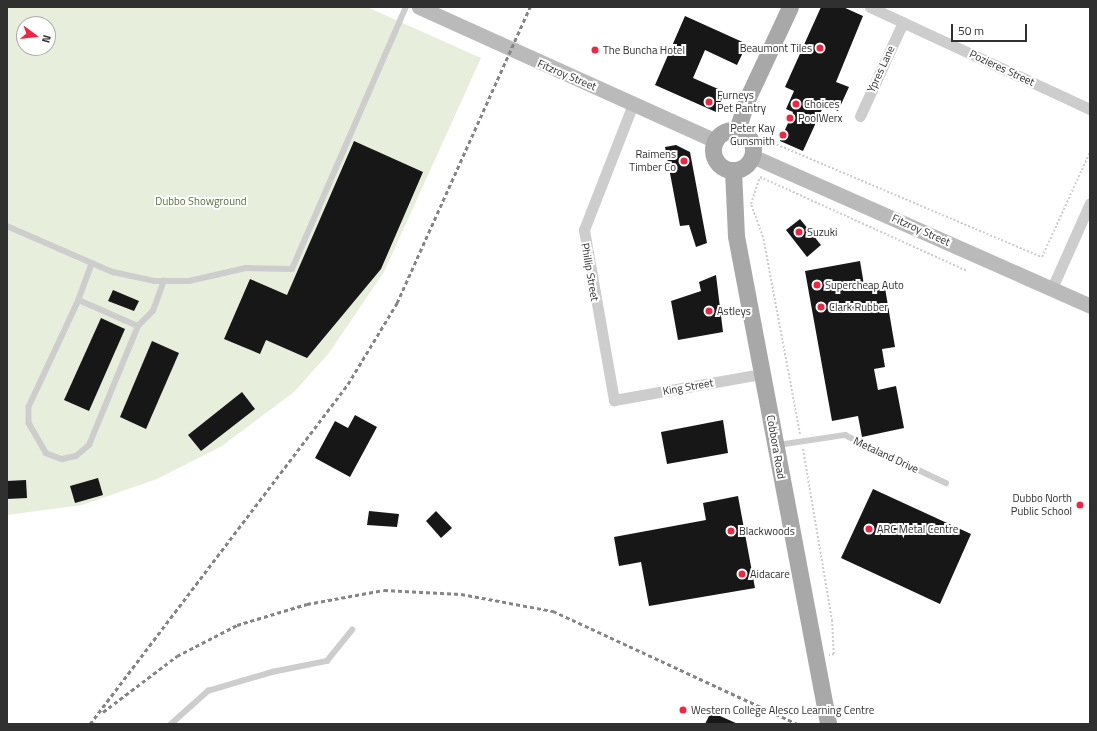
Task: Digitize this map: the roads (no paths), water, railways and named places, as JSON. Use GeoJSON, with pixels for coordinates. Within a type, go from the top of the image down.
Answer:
{"type":"FeatureCollection","features":[{"type":"Feature","properties":{"kind":"main road"},"geometry":{"type":"LineString","coordinates":[[737,130],[748,97],[790,7]]}},
{"type":"Feature","properties":{"kind":"main road"},"geometry":{"type":"LineString","coordinates":[[737,130],[750,140],[752,156],[745,166],[733,170],[716,160],[716,141],[725,132],[737,130]]}},
{"type":"Feature","properties":{"kind":"main road","name":"Cobbora Road"},"geometry":{"type":"LineString","coordinates":[[733,170],[736,236],[776,446],[814,659],[828,724]]}},
{"type":"Feature","properties":{"kind":"street","name":"Fitzroy Street"},"geometry":{"type":"LineString","coordinates":[[419,7],[716,141]]}},
{"type":"Feature","properties":{"kind":"street","name":"Pozieres Street"},"geometry":{"type":"LineString","coordinates":[[870,7],[1090,109]]}},
{"type":"Feature","properties":{"kind":"street","name":"Ypres Lane"},"geometry":{"type":"LineString","coordinates":[[860,116],[903,22]]}},
{"type":"Feature","properties":{"kind":"street","name":"Phillip Street"},"geometry":{"type":"LineString","coordinates":[[614,400],[584,230],[633,104]]}},
{"type":"Feature","properties":{"kind":"street","name":"Fitzroy Street"},"geometry":{"type":"LineString","coordinates":[[752,156],[1090,306]]}},
{"type":"Feature","properties":{"kind":"street"},"geometry":{"type":"LineString","coordinates":[[1052,288],[1090,203]]}},
{"type":"Feature","properties":{"kind":"street","name":"King Street"},"geometry":{"type":"LineString","coordinates":[[614,400],[762,374]]}},
{"type":"Feature","properties":{"kind":"lane"},"geometry":{"type":"LineString","coordinates":[[7,226],[92,264],[134,277],[164,281],[188,281],[246,268],[292,269],[406,7]]}},
{"type":"Feature","properties":{"kind":"lane"},"geometry":{"type":"LineString","coordinates":[[92,264],[79,300],[29,407],[30,423],[46,453],[62,459],[76,456],[89,445],[138,326],[153,311],[164,281]]}},
{"type":"Feature","properties":{"kind":"lane"},"geometry":{"type":"LineString","coordinates":[[79,300],[138,326]]}},
{"type":"Feature","properties":{"kind":"lane","name":"Metaland Drive"},"geometry":{"type":"LineString","coordinates":[[776,446],[845,435],[946,483]]}},
{"type":"Feature","properties":{"kind":"lane"},"geometry":{"type":"LineString","coordinates":[[171,724],[208,691],[272,672],[327,661],[352,630]]}},
{"type":"Feature","properties":{"kind":"railway"},"geometry":{"type":"LineString","coordinates":[[90,724],[348,384],[397,303],[530,7]]}},
{"type":"Feature","properties":{"kind":"railway"},"geometry":{"type":"LineString","coordinates":[[103,712],[177,656],[237,625],[307,604],[384,590],[461,594],[553,611],[798,724]]}},
{"type":"Feature","properties":{"kind":"place","name":"Beaumont Tiles"},"geometry":{"type":"Point","coordinates":[820,48]}},
{"type":"Feature","properties":{"kind":"place","name":"The Buncha Hotel"},"geometry":{"type":"Point","coordinates":[595,50]}},
{"type":"Feature","properties":{"kind":"place","name":"Furneys Pet Pantry"},"geometry":{"type":"Point","coordinates":[709,102]}},
{"type":"Feature","properties":{"kind":"place","name":"Choices"},"geometry":{"type":"Point","coordinates":[796,104]}},
{"type":"Feature","properties":{"kind":"place","name":"PoolWerx"},"geometry":{"type":"Point","coordinates":[790,118]}},
{"type":"Feature","properties":{"kind":"place","name":"Peter Kay Gunsmith"},"geometry":{"type":"Point","coordinates":[783,135]}},
{"type":"Feature","properties":{"kind":"place","name":"Raimens Timber Co"},"geometry":{"type":"Point","coordinates":[684,161]}},
{"type":"Feature","properties":{"kind":"place","name":"Suzuki"},"geometry":{"type":"Point","coordinates":[799,232]}},
{"type":"Feature","properties":{"kind":"place","name":"Supercheap Auto"},"geometry":{"type":"Point","coordinates":[817,285]}},
{"type":"Feature","properties":{"kind":"place","name":"Clark Rubber"},"geometry":{"type":"Point","coordinates":[821,307]}},
{"type":"Feature","properties":{"kind":"place","name":"Astleys"},"geometry":{"type":"Point","coordinates":[709,311]}},
{"type":"Feature","properties":{"kind":"place","name":"Dubbo North Public School"},"geometry":{"type":"Point","coordinates":[1080,505]}},
{"type":"Feature","properties":{"kind":"place","name":"ARC Metal Centre"},"geometry":{"type":"Point","coordinates":[869,529]}},
{"type":"Feature","properties":{"kind":"place","name":"Blackwoods"},"geometry":{"type":"Point","coordinates":[731,531]}},
{"type":"Feature","properties":{"kind":"place","name":"Aidacare"},"geometry":{"type":"Point","coordinates":[742,574]}},
{"type":"Feature","properties":{"kind":"place","name":"Western College Alesco Learning Centre"},"geometry":{"type":"Point","coordinates":[683,710]}},
{"type":"Feature","properties":{"kind":"park label","name":"Dubbo Showground"},"geometry":{"type":"Point","coordinates":[201,201]}}]}
